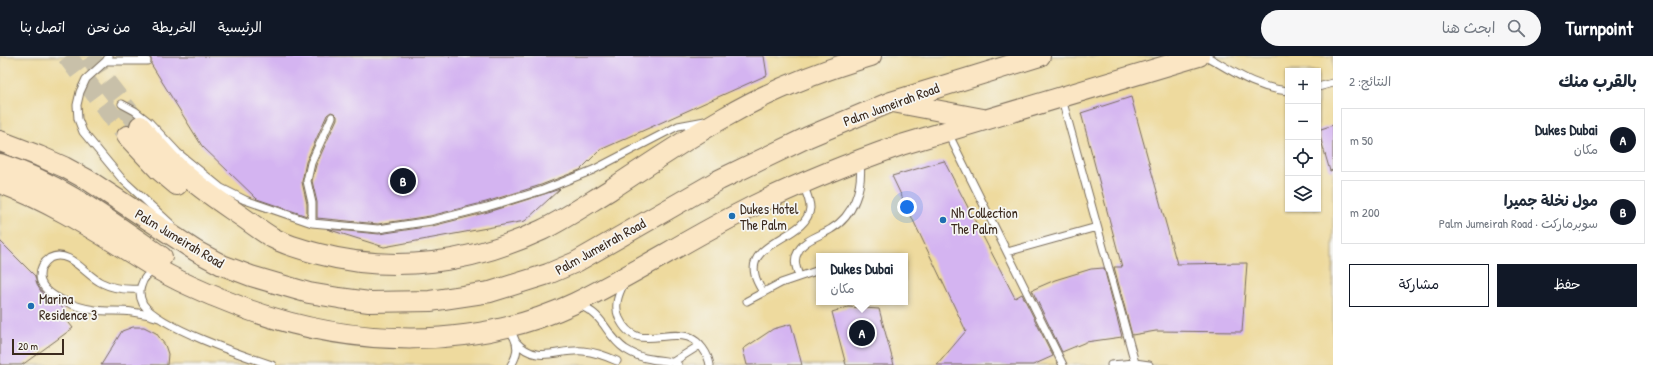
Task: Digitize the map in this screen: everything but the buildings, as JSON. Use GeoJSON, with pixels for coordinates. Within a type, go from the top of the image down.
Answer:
{"type":"FeatureCollection","features":[{"type":"Feature","properties":{"kind":"main road"},"geometry":{"type":"LineString","coordinates":[[134,131],[181,172],[273,238],[306,251],[333,258],[375,264],[410,264],[446,261],[511,243],[542,230],[572,214],[726,116],[788,85],[820,72],[870,56]]}},
{"type":"Feature","properties":{"kind":"main road","name":"Palm Jumeirah Road"},"geometry":{"type":"LineString","coordinates":[[0,141],[39,156],[88,180],[196,250],[222,265],[251,276],[309,293],[369,302],[415,302],[460,298],[490,292],[534,279],[576,262],[719,180],[808,136],[891,102],[1040,56]]}},
{"type":"Feature","properties":{"kind":"main road"},"geometry":{"type":"LineString","coordinates":[[0,183],[21,190],[66,213],[179,281],[276,319],[333,332],[390,338],[511,335],[628,276],[733,216],[803,182],[859,159],[901,145],[1199,56]]}},
{"type":"Feature","properties":{"kind":"main road"},"geometry":{"type":"LineString","coordinates":[[891,102],[986,120]]}},
{"type":"Feature","properties":{"kind":"main road"},"geometry":{"type":"LineString","coordinates":[[0,164],[35,177],[78,199],[221,298]]}},
{"type":"Feature","properties":{"kind":"lane"},"geometry":{"type":"LineString","coordinates":[[1206,56],[1257,84],[1285,91]]}},
{"type":"Feature","properties":{"kind":"lane"},"geometry":{"type":"LineString","coordinates":[[147,61],[108,58],[86,80],[80,92],[77,105],[78,119],[83,132],[122,179],[196,250]]}},
{"type":"Feature","properties":{"kind":"lane"},"geometry":{"type":"LineString","coordinates":[[1321,86],[1333,83]]}},
{"type":"Feature","properties":{"kind":"lane"},"geometry":{"type":"LineString","coordinates":[[1062,98],[1135,362]]}},
{"type":"Feature","properties":{"kind":"lane"},"geometry":{"type":"LineString","coordinates":[[122,104],[150,122],[178,154],[221,188],[245,200],[312,223],[378,229],[431,221],[487,207],[543,190],[593,170],[678,126],[726,116]]}},
{"type":"Feature","properties":{"kind":"lane"},"geometry":{"type":"LineString","coordinates":[[312,223],[312,203],[307,181],[311,163],[332,117]]}},
{"type":"Feature","properties":{"kind":"lane"},"geometry":{"type":"LineString","coordinates":[[948,131],[1063,365]]}},
{"type":"Feature","properties":{"kind":"lane"},"geometry":{"type":"LineString","coordinates":[[799,276],[795,263],[801,246],[832,229],[841,221],[854,204],[860,183],[861,172],[859,159]]}},
{"type":"Feature","properties":{"kind":"lane"},"geometry":{"type":"LineString","coordinates":[[763,292],[755,276],[755,264],[758,258],[768,247],[783,236],[798,228],[808,216],[809,201],[803,182]]}},
{"type":"Feature","properties":{"kind":"lane"},"geometry":{"type":"LineString","coordinates":[[1007,252],[1097,228]]}},
{"type":"Feature","properties":{"kind":"lane"},"geometry":{"type":"LineString","coordinates":[[140,289],[127,290],[114,288],[101,283],[66,257],[58,256],[51,258],[45,262],[41,269],[40,276],[42,284],[46,290],[74,305],[97,310],[134,312],[158,318],[216,345],[268,365]]}},
{"type":"Feature","properties":{"kind":"lane"},"geometry":{"type":"LineString","coordinates":[[158,318],[143,303],[140,296],[140,289],[142,282],[147,276],[152,272],[159,270]]}},
{"type":"Feature","properties":{"kind":"lane"},"geometry":{"type":"LineString","coordinates":[[747,301],[799,276],[816,271]]}},
{"type":"Feature","properties":{"kind":"lane"},"geometry":{"type":"LineString","coordinates":[[628,276],[618,294],[616,304],[617,314],[622,324],[638,337],[648,338],[681,336],[695,340],[707,356],[710,365]]}},
{"type":"Feature","properties":{"kind":"lane"},"geometry":{"type":"LineString","coordinates":[[573,304],[592,312],[599,318],[617,342],[632,353],[651,359],[676,364],[700,345]]}},
{"type":"Feature","properties":{"kind":"lane"},"geometry":{"type":"LineString","coordinates":[[511,335],[529,354],[538,356],[582,351],[594,352],[617,361]]}},
{"type":"Feature","properties":{"kind":"lane"},"geometry":{"type":"LineString","coordinates":[[511,335],[517,350],[515,359],[511,365]]}},
{"type":"Feature","properties":{"kind":"lane"},"geometry":{"type":"LineString","coordinates":[[1111,365],[1135,362],[1149,365]]}},
{"type":"Feature","properties":{"kind":"sand"},"geometry":{"type":"Polygon","coordinates":[[[0,56],[1333,56],[1333,365],[0,365],[0,56]]]}},
{"type":"Feature","properties":{"kind":"tunnel"},"geometry":{"type":"LineString","coordinates":[[67,56],[127,136]]}},
{"type":"Feature","properties":{"kind":"tunnel"},"geometry":{"type":"LineString","coordinates":[[90,56],[105,81],[140,126]]}},
{"type":"Feature","properties":{"kind":"place","name":"مول نخلة جميرا"},"geometry":{"type":"Point","coordinates":[403,181]}},
{"type":"Feature","properties":{"kind":"place","name":"Dukes Hotel The Palm"},"geometry":{"type":"Point","coordinates":[732,216]}},
{"type":"Feature","properties":{"kind":"place","name":"Nh Collection The Palm"},"geometry":{"type":"Point","coordinates":[943,220]}},
{"type":"Feature","properties":{"kind":"place","name":"Marina Residence 3"},"geometry":{"type":"Point","coordinates":[31,306]}},
{"type":"Feature","properties":{"kind":"place","name":"Dukes Dubai"},"geometry":{"type":"Point","coordinates":[862,333]}}]}
